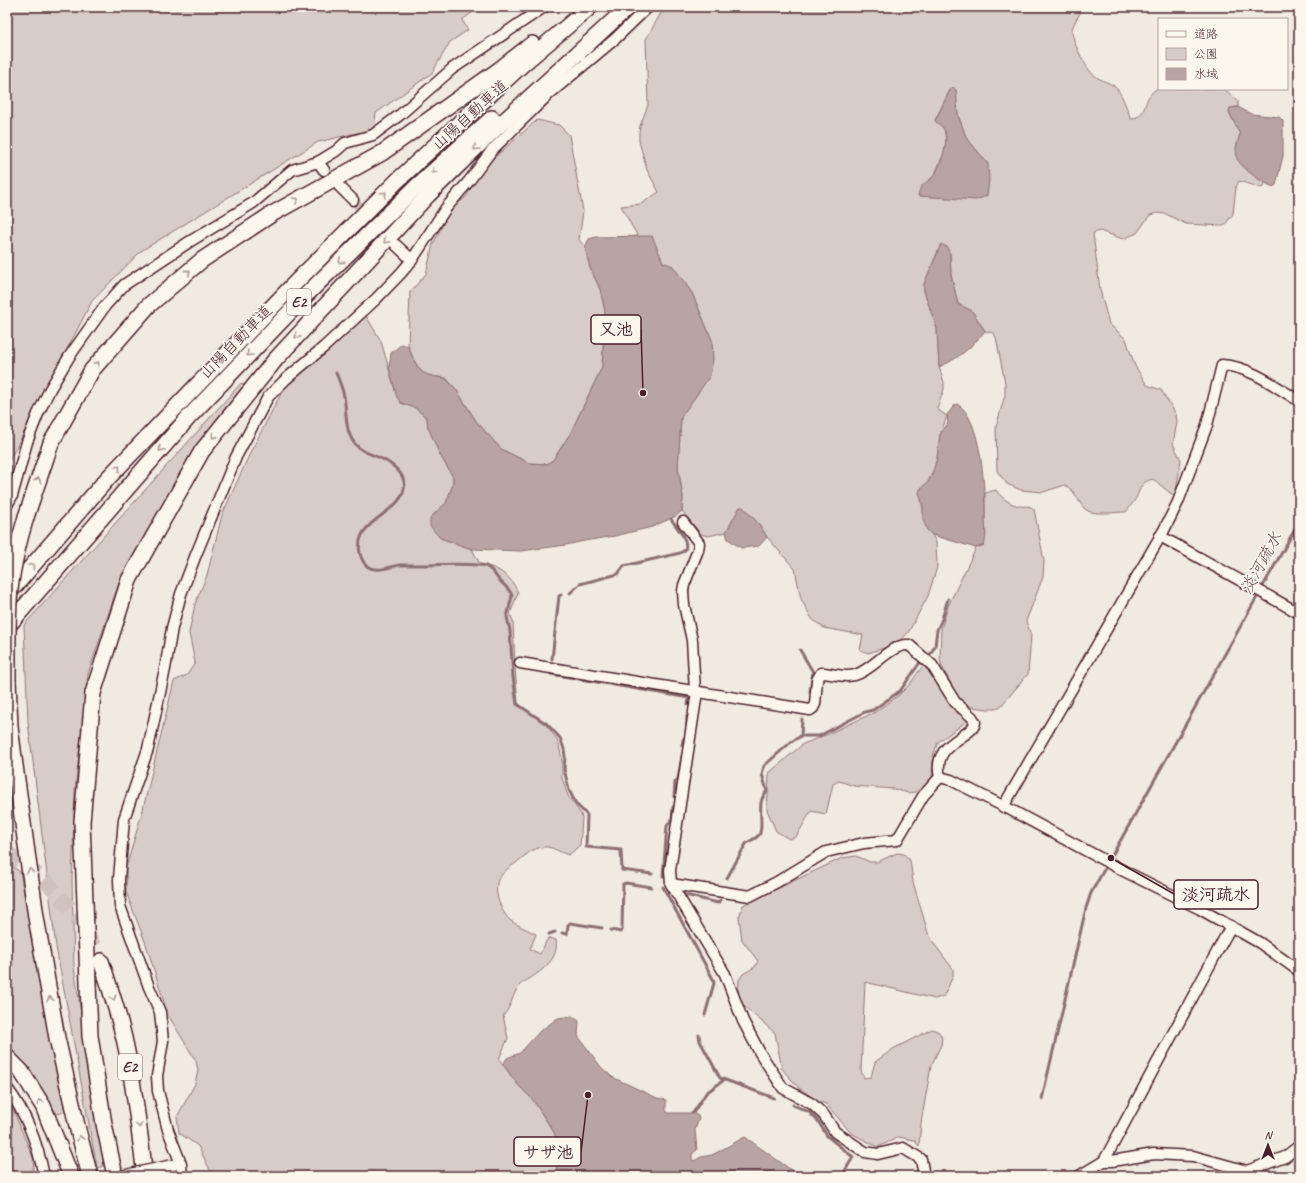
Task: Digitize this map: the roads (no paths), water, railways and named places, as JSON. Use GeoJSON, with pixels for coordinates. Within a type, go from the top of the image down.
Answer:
{"type":"FeatureCollection","features":[{"type":"Feature","properties":{"kind":"highway"},"geometry":{"type":"LineString","coordinates":[[90,1176],[57,1038],[36,917],[10,727],[7,638],[10,588],[17,546],[51,443],[92,370],[148,306],[202,260],[272,214],[382,153],[500,69],[578,7]]}},
{"type":"Feature","properties":{"kind":"highway","name":"山陽自動車道"},"geometry":{"type":"LineString","coordinates":[[7,595],[108,478],[298,280],[397,181],[524,63],[590,7]]}},
{"type":"Feature","properties":{"kind":"highway","name":"山陽自動車道"},"geometry":{"type":"LineString","coordinates":[[7,627],[188,418],[306,295],[417,186],[452,154],[505,106],[622,7]]}},
{"type":"Feature","properties":{"kind":"highway"},"geometry":{"type":"LineString","coordinates":[[115,1176],[104,1124],[90,1036],[82,822],[92,693],[128,580],[202,451],[275,360],[428,195],[491,133],[628,7]]}},
{"type":"Feature","properties":{"kind":"highway","name":"E2"},"geometry":{"type":"LineString","coordinates":[[101,961],[114,1000],[127,1051],[137,1112],[145,1176]]}},
{"type":"Feature","properties":{"kind":"highway"},"geometry":{"type":"LineString","coordinates":[[7,1056],[21,1071],[42,1106],[72,1176]]}},
{"type":"Feature","properties":{"kind":"street"},"geometry":{"type":"LineString","coordinates":[[7,505],[12,496],[27,442],[50,388],[105,306],[124,285],[189,242],[253,203],[292,170],[318,162],[336,151],[345,143],[373,135],[401,114],[452,69],[544,7]]}},
{"type":"Feature","properties":{"kind":"street"},"geometry":{"type":"LineString","coordinates":[[182,1176],[177,1164],[158,1090],[157,1076],[163,1041],[160,1012],[149,987],[120,906],[119,879],[124,819],[148,749],[172,628],[181,594],[195,557],[236,456],[268,397],[286,379],[324,347],[376,299],[412,260],[446,208],[469,181],[492,150],[548,95],[615,39],[648,7]]}},
{"type":"Feature","properties":{"kind":"street"},"geometry":{"type":"LineString","coordinates":[[318,162],[324,170]]}},
{"type":"Feature","properties":{"kind":"street"},"geometry":{"type":"LineString","coordinates":[[339,186],[353,200]]}},
{"type":"Feature","properties":{"kind":"street"},"geometry":{"type":"LineString","coordinates":[[396,245],[412,260]]}},
{"type":"Feature","properties":{"kind":"street"},"geometry":{"type":"LineString","coordinates":[[1003,807],[1160,536],[1178,502],[1207,426],[1222,365],[1239,368],[1253,373],[1299,401]]}},
{"type":"Feature","properties":{"kind":"street"},"geometry":{"type":"LineString","coordinates":[[683,522],[699,543],[698,550],[682,591],[692,640],[696,692],[670,870],[671,884],[725,974],[744,1021],[760,1053],[784,1088],[812,1104],[824,1115],[835,1132],[865,1152],[878,1154],[903,1148],[921,1159],[924,1176]]}},
{"type":"Feature","properties":{"kind":"street"},"geometry":{"type":"LineString","coordinates":[[1160,536],[1299,614]]}},
{"type":"Feature","properties":{"kind":"street"},"geometry":{"type":"LineString","coordinates":[[520,663],[810,710],[814,706],[817,680],[820,673],[824,672],[842,676],[855,675],[868,669],[884,655],[904,644],[908,645],[932,665],[955,702],[972,717],[975,722],[972,730],[952,743],[943,753],[939,764],[940,777],[923,796],[897,840],[864,843],[826,852],[777,882],[750,896],[671,884]]}},
{"type":"Feature","properties":{"kind":"street"},"geometry":{"type":"LineString","coordinates":[[940,777],[951,780],[1231,926],[1260,943],[1299,971]]}},
{"type":"Feature","properties":{"kind":"street"},"geometry":{"type":"LineString","coordinates":[[1080,1176],[1104,1161],[1231,926]]}},
{"type":"Feature","properties":{"kind":"street"},"geometry":{"type":"LineString","coordinates":[[7,1088],[16,1100],[30,1130],[41,1161],[44,1176]]}},
{"type":"Feature","properties":{"kind":"street"},"geometry":{"type":"LineString","coordinates":[[1104,1161],[1154,1154],[1193,1156],[1247,1171],[1285,1156],[1299,1146]]}},
{"type":"Feature","properties":{"kind":"street"},"geometry":{"type":"LineString","coordinates":[[121,1176],[177,1164]]}},
{"type":"Feature","properties":{"kind":"water"},"geometry":{"type":"Polygon","coordinates":[[[953,87],[956,90],[958,115],[966,137],[988,164],[989,180],[987,196],[976,200],[918,196],[925,183],[936,173],[941,161],[945,147],[946,134],[944,129],[935,121],[950,90],[953,87]]]}},
{"type":"Feature","properties":{"kind":"water"},"geometry":{"type":"Polygon","coordinates":[[[1238,107],[1251,114],[1279,117],[1283,121],[1283,156],[1276,185],[1273,187],[1263,182],[1244,168],[1237,159],[1236,148],[1240,134],[1229,112],[1230,108],[1238,107]]]}},
{"type":"Feature","properties":{"kind":"water"},"geometry":{"type":"Polygon","coordinates":[[[652,236],[663,262],[673,266],[692,293],[712,340],[713,359],[710,376],[681,417],[678,468],[683,497],[682,511],[676,516],[652,527],[615,536],[566,545],[521,551],[472,549],[440,538],[430,526],[430,518],[446,503],[453,484],[453,477],[440,455],[428,427],[427,418],[415,408],[401,403],[397,397],[389,368],[391,353],[402,344],[408,346],[414,361],[420,370],[436,377],[445,378],[456,389],[476,421],[501,449],[529,463],[547,464],[553,460],[570,434],[602,367],[605,311],[600,289],[590,268],[585,247],[589,239],[596,237],[652,236]]]}},
{"type":"Feature","properties":{"kind":"water"},"geometry":{"type":"Polygon","coordinates":[[[941,244],[947,247],[950,254],[951,275],[958,304],[972,311],[985,331],[964,352],[939,367],[937,329],[924,291],[924,284],[941,244]]]}},
{"type":"Feature","properties":{"kind":"water"},"geometry":{"type":"Polygon","coordinates":[[[957,404],[965,412],[972,424],[977,439],[983,474],[986,531],[984,545],[976,548],[932,535],[927,530],[923,519],[923,505],[919,493],[920,489],[928,482],[932,475],[937,458],[940,435],[948,423],[947,415],[957,404]]]}},
{"type":"Feature","properties":{"kind":"water"},"geometry":{"type":"Polygon","coordinates":[[[740,507],[743,507],[759,524],[767,537],[759,546],[741,548],[728,539],[726,532],[740,507]]]}},
{"type":"Feature","properties":{"kind":"water"},"geometry":{"type":"Polygon","coordinates":[[[572,1016],[579,1021],[578,1036],[601,1067],[612,1077],[657,1098],[666,1100],[666,1110],[668,1113],[693,1113],[698,1116],[699,1118],[695,1130],[697,1150],[692,1154],[692,1160],[694,1161],[701,1157],[712,1155],[745,1137],[794,1172],[796,1176],[557,1176],[555,1134],[533,1100],[517,1084],[503,1064],[507,1058],[520,1053],[540,1031],[558,1018],[572,1016]]]}},
{"type":"Feature","properties":{"kind":"waterway"},"geometry":{"type":"LineString","coordinates":[[336,373],[344,396],[350,436],[363,451],[384,460],[393,466],[401,474],[404,484],[401,498],[363,533],[360,542],[360,553],[363,562],[367,566],[375,569],[383,569],[399,565],[464,564],[484,565],[492,571],[509,590],[512,596],[507,617],[510,631],[513,677],[517,704],[547,724],[560,738],[564,749],[564,769],[569,790],[576,804],[587,815],[586,847],[621,850],[622,870],[652,874]]}},
{"type":"Feature","properties":{"kind":"waterway"},"geometry":{"type":"LineString","coordinates":[[570,593],[580,584],[618,574],[624,566],[680,553],[685,550],[686,546],[684,538],[671,519]]}},
{"type":"Feature","properties":{"kind":"waterway","name":"淡河疏水"},"geometry":{"type":"LineString","coordinates":[[1042,1099],[1086,908],[1091,893],[1299,522]]}},
{"type":"Feature","properties":{"kind":"waterway"},"geometry":{"type":"LineString","coordinates":[[552,659],[559,596],[561,595]]}},
{"type":"Feature","properties":{"kind":"waterway"},"geometry":{"type":"LineString","coordinates":[[929,656],[935,646],[937,630],[948,599]]}},
{"type":"Feature","properties":{"kind":"waterway"},"geometry":{"type":"LineString","coordinates":[[800,650],[813,672],[810,692]]}},
{"type":"Feature","properties":{"kind":"waterway"},"geometry":{"type":"LineString","coordinates":[[727,878],[746,844],[757,837],[760,832],[761,803],[767,791],[762,774],[764,766],[791,742],[801,736],[819,736],[865,712],[873,710],[900,691],[921,661]]}},
{"type":"Feature","properties":{"kind":"waterway"},"geometry":{"type":"LineString","coordinates":[[551,674],[689,698],[688,705]]}},
{"type":"Feature","properties":{"kind":"waterway"},"geometry":{"type":"LineString","coordinates":[[682,745],[686,736],[687,716]]}},
{"type":"Feature","properties":{"kind":"waterway"},"geometry":{"type":"LineString","coordinates":[[801,736],[802,719]]}},
{"type":"Feature","properties":{"kind":"waterway"},"geometry":{"type":"LineString","coordinates":[[674,797],[675,782],[678,779],[682,756]]}},
{"type":"Feature","properties":{"kind":"waterway"},"geometry":{"type":"LineString","coordinates":[[663,876],[667,826],[672,819],[673,807]]}},
{"type":"Feature","properties":{"kind":"waterway"},"geometry":{"type":"LineString","coordinates":[[611,930],[621,932],[622,930],[623,884],[626,883],[651,887]]}},
{"type":"Feature","properties":{"kind":"waterway"},"geometry":{"type":"LineString","coordinates":[[663,887],[713,979],[714,983],[705,1015]]}},
{"type":"Feature","properties":{"kind":"waterway"},"geometry":{"type":"LineString","coordinates":[[681,894],[718,903],[720,900]]}},
{"type":"Feature","properties":{"kind":"waterway"},"geometry":{"type":"LineString","coordinates":[[562,933],[567,934],[568,925],[570,923],[602,928]]}},
{"type":"Feature","properties":{"kind":"waterway"},"geometry":{"type":"LineString","coordinates":[[549,934],[555,932]]}},
{"type":"Feature","properties":{"kind":"waterway"},"geometry":{"type":"LineString","coordinates":[[699,1035],[700,1041],[720,1078],[774,1098]]}},
{"type":"Feature","properties":{"kind":"waterway"},"geometry":{"type":"LineString","coordinates":[[693,1113],[706,1093],[724,1080]]}},
{"type":"Feature","properties":{"kind":"waterway"},"geometry":{"type":"LineString","coordinates":[[793,1105],[809,1112],[818,1121],[827,1136],[853,1157],[842,1176]]}},
{"type":"Feature","properties":{"kind":"tunnel"},"geometry":{"type":"LineString","coordinates":[[353,200],[392,241]]}},
{"type":"Feature","properties":{"kind":"tunnel"},"geometry":{"type":"LineString","coordinates":[[7,853],[44,879],[81,920],[101,961]]}},
{"type":"Feature","properties":{"kind":"place","name":"又池"},"geometry":{"type":"Point","coordinates":[643,393]}},
{"type":"Feature","properties":{"kind":"place","name":"淡河疏水"},"geometry":{"type":"Point","coordinates":[1111,858]}},
{"type":"Feature","properties":{"kind":"place","name":"サザ池"},"geometry":{"type":"Point","coordinates":[588,1095]}}]}
